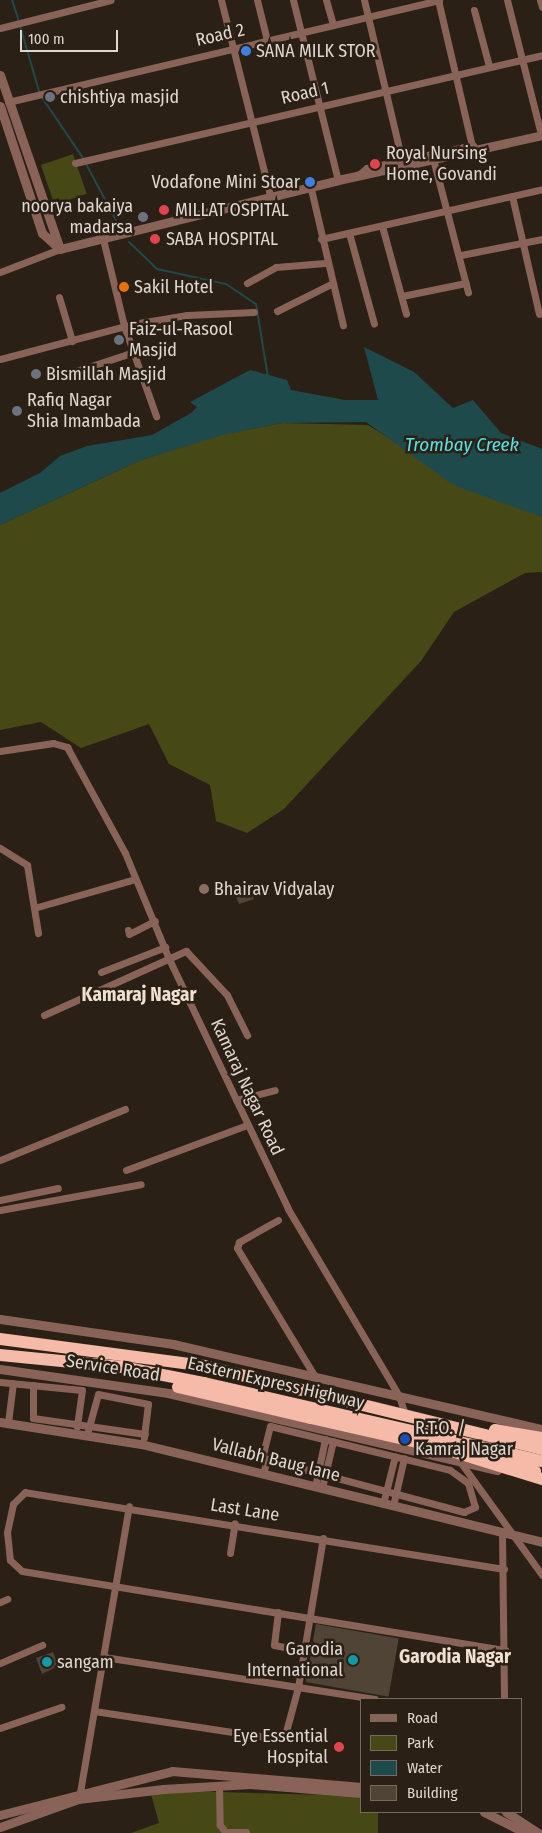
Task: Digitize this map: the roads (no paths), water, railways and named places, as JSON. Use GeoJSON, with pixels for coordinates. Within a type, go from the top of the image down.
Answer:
{"type":"FeatureCollection","features":[{"type":"Feature","properties":{"kind":"highway","name":"Eastern Express Highway"},"geometry":{"type":"LineString","coordinates":[[0,1339],[204,1366],[458,1426]]}},
{"type":"Feature","properties":{"kind":"highway","name":"Eastern Express Highway"},"geometry":{"type":"LineString","coordinates":[[2,1356],[122,1367],[542,1461]]}},
{"type":"Feature","properties":{"kind":"highway"},"geometry":{"type":"LineString","coordinates":[[122,1367],[154,1382],[439,1447],[542,1479]]}},
{"type":"Feature","properties":{"kind":"highway"},"geometry":{"type":"LineString","coordinates":[[458,1426],[542,1438]]}},
{"type":"Feature","properties":{"kind":"highway"},"geometry":{"type":"LineString","coordinates":[[458,1426],[542,1449]]}},
{"type":"Feature","properties":{"kind":"highway"},"geometry":{"type":"LineString","coordinates":[[455,1442],[542,1474]]}},
{"type":"Feature","properties":{"kind":"street"},"geometry":{"type":"LineString","coordinates":[[0,28],[111,0]]}},
{"type":"Feature","properties":{"kind":"street"},"geometry":{"type":"LineString","coordinates":[[221,0],[271,199]]}},
{"type":"Feature","properties":{"kind":"street"},"geometry":{"type":"LineString","coordinates":[[257,0],[267,40]]}},
{"type":"Feature","properties":{"kind":"street"},"geometry":{"type":"LineString","coordinates":[[293,0],[338,180]]}},
{"type":"Feature","properties":{"kind":"street"},"geometry":{"type":"LineString","coordinates":[[326,0],[332,25]]}},
{"type":"Feature","properties":{"kind":"street"},"geometry":{"type":"LineString","coordinates":[[364,0],[389,89],[403,164]]}},
{"type":"Feature","properties":{"kind":"street"},"geometry":{"type":"LineString","coordinates":[[438,0],[473,149]]}},
{"type":"Feature","properties":{"kind":"street","name":"Road 2"},"geometry":{"type":"LineString","coordinates":[[4,104],[438,0]]}},
{"type":"Feature","properties":{"kind":"street"},"geometry":{"type":"LineString","coordinates":[[0,272],[60,249],[271,199],[338,180],[473,149],[541,131],[521,60],[507,0]]}},
{"type":"Feature","properties":{"kind":"street"},"geometry":{"type":"LineString","coordinates":[[540,0],[542,7]]}},
{"type":"Feature","properties":{"kind":"street"},"geometry":{"type":"LineString","coordinates":[[474,10],[488,66]]}},
{"type":"Feature","properties":{"kind":"street","name":"Road 1"},"geometry":{"type":"LineString","coordinates":[[75,163],[250,120],[454,73],[542,55]]}},
{"type":"Feature","properties":{"kind":"street"},"geometry":{"type":"LineString","coordinates":[[0,75],[4,104],[60,249]]}},
{"type":"Feature","properties":{"kind":"street"},"geometry":{"type":"LineString","coordinates":[[433,158],[444,211],[461,255],[468,292]]}},
{"type":"Feature","properties":{"kind":"street"},"geometry":{"type":"LineString","coordinates":[[311,189],[325,263],[343,325]]}},
{"type":"Feature","properties":{"kind":"street"},"geometry":{"type":"LineString","coordinates":[[321,239],[542,189]]}},
{"type":"Feature","properties":{"kind":"street"},"geometry":{"type":"LineString","coordinates":[[512,196],[526,244],[539,314]]}},
{"type":"Feature","properties":{"kind":"street"},"geometry":{"type":"LineString","coordinates":[[382,226],[406,314]]}},
{"type":"Feature","properties":{"kind":"street"},"geometry":{"type":"LineString","coordinates":[[349,233],[374,324]]}},
{"type":"Feature","properties":{"kind":"street"},"geometry":{"type":"LineString","coordinates":[[103,239],[124,326],[156,416]]}},
{"type":"Feature","properties":{"kind":"street"},"geometry":{"type":"LineString","coordinates":[[461,255],[526,244],[542,239]]}},
{"type":"Feature","properties":{"kind":"street"},"geometry":{"type":"LineString","coordinates":[[247,283],[276,267],[325,263]]}},
{"type":"Feature","properties":{"kind":"street"},"geometry":{"type":"LineString","coordinates":[[402,296],[466,283]]}},
{"type":"Feature","properties":{"kind":"street"},"geometry":{"type":"LineString","coordinates":[[277,311],[332,284]]}},
{"type":"Feature","properties":{"kind":"street"},"geometry":{"type":"LineString","coordinates":[[59,297],[72,340]]}},
{"type":"Feature","properties":{"kind":"street"},"geometry":{"type":"LineString","coordinates":[[0,359],[124,326],[187,315],[254,312]]}},
{"type":"Feature","properties":{"kind":"street"},"geometry":{"type":"LineString","coordinates":[[70,374],[134,352]]}},
{"type":"Feature","properties":{"kind":"street","name":"Kamaraj Nagar Road"},"geometry":{"type":"LineString","coordinates":[[0,751],[53,742],[67,747],[125,853],[155,921],[169,959],[288,1209],[399,1396],[405,1414]]}},
{"type":"Feature","properties":{"kind":"street"},"geometry":{"type":"LineString","coordinates":[[0,848],[27,865],[38,933]]}},
{"type":"Feature","properties":{"kind":"street"},"geometry":{"type":"LineString","coordinates":[[34,908],[135,879]]}},
{"type":"Feature","properties":{"kind":"street"},"geometry":{"type":"LineString","coordinates":[[128,930],[129,934],[155,921]]}},
{"type":"Feature","properties":{"kind":"street"},"geometry":{"type":"LineString","coordinates":[[101,972],[165,947]]}},
{"type":"Feature","properties":{"kind":"street"},"geometry":{"type":"LineString","coordinates":[[44,1015],[169,959],[189,953],[227,995],[247,1035]]}},
{"type":"Feature","properties":{"kind":"street"},"geometry":{"type":"LineString","coordinates":[[236,1100],[274,1090]]}},
{"type":"Feature","properties":{"kind":"street"},"geometry":{"type":"LineString","coordinates":[[0,1160],[125,1109]]}},
{"type":"Feature","properties":{"kind":"street"},"geometry":{"type":"LineString","coordinates":[[126,1170],[247,1125]]}},
{"type":"Feature","properties":{"kind":"street"},"geometry":{"type":"LineString","coordinates":[[0,1210],[141,1184]]}},
{"type":"Feature","properties":{"kind":"street"},"geometry":{"type":"LineString","coordinates":[[0,1200],[58,1188]]}},
{"type":"Feature","properties":{"kind":"street"},"geometry":{"type":"LineString","coordinates":[[278,1220],[239,1242],[238,1248],[315,1377]]}},
{"type":"Feature","properties":{"kind":"street"},"geometry":{"type":"LineString","coordinates":[[0,1319],[106,1331],[542,1429]]}},
{"type":"Feature","properties":{"kind":"street","name":"Service Road"},"geometry":{"type":"LineString","coordinates":[[0,1370],[168,1393],[461,1463],[542,1479]]}},
{"type":"Feature","properties":{"kind":"street"},"geometry":{"type":"LineString","coordinates":[[0,1382],[13,1383],[33,1385],[82,1390],[77,1427],[32,1418],[33,1385]]}},
{"type":"Feature","properties":{"kind":"street"},"geometry":{"type":"LineString","coordinates":[[4,1422],[13,1383]]}},
{"type":"Feature","properties":{"kind":"street"},"geometry":{"type":"LineString","coordinates":[[144,1444],[145,1434],[148,1404],[98,1394],[88,1429],[145,1434]]}},
{"type":"Feature","properties":{"kind":"street","name":"Vallabh Baug lane"},"geometry":{"type":"LineString","coordinates":[[4,1422],[88,1429],[383,1504],[542,1542]]}},
{"type":"Feature","properties":{"kind":"street"},"geometry":{"type":"LineString","coordinates":[[270,1426],[325,1439],[450,1470],[468,1483],[475,1507],[464,1512],[267,1459],[260,1454],[270,1426]]}},
{"type":"Feature","properties":{"kind":"street"},"geometry":{"type":"LineString","coordinates":[[319,1488],[325,1439]]}},
{"type":"Feature","properties":{"kind":"street"},"geometry":{"type":"LineString","coordinates":[[322,1473],[333,1441]]}},
{"type":"Feature","properties":{"kind":"street"},"geometry":{"type":"LineString","coordinates":[[383,1504],[395,1456]]}},
{"type":"Feature","properties":{"kind":"street"},"geometry":{"type":"LineString","coordinates":[[393,1506],[404,1458]]}},
{"type":"Feature","properties":{"kind":"street"},"geometry":{"type":"LineString","coordinates":[[263,1474],[267,1459]]}},
{"type":"Feature","properties":{"kind":"street"},"geometry":{"type":"LineString","coordinates":[[461,1463],[542,1575]]}},
{"type":"Feature","properties":{"kind":"street","name":"Last Lane"},"geometry":{"type":"LineString","coordinates":[[4,1533],[14,1504],[25,1492],[130,1506],[504,1569]]}},
{"type":"Feature","properties":{"kind":"street"},"geometry":{"type":"LineString","coordinates":[[79,1795],[130,1506]]}},
{"type":"Feature","properties":{"kind":"street"},"geometry":{"type":"LineString","coordinates":[[448,1520],[452,1508]]}},
{"type":"Feature","properties":{"kind":"street"},"geometry":{"type":"LineString","coordinates":[[230,1553],[234,1523]]}},
{"type":"Feature","properties":{"kind":"street"},"geometry":{"type":"LineString","coordinates":[[4,1533],[14,1567],[506,1650]]}},
{"type":"Feature","properties":{"kind":"street"},"geometry":{"type":"LineString","coordinates":[[502,1533],[506,1650],[504,1698]]}},
{"type":"Feature","properties":{"kind":"street"},"geometry":{"type":"LineString","coordinates":[[94,1711],[279,1739],[291,1727],[323,1538]]}},
{"type":"Feature","properties":{"kind":"street"},"geometry":{"type":"LineString","coordinates":[[278,1612],[274,1645],[304,1651]]}},
{"type":"Feature","properties":{"kind":"street"},"geometry":{"type":"LineString","coordinates":[[0,1663],[42,1645]]}},
{"type":"Feature","properties":{"kind":"street"},"geometry":{"type":"LineString","coordinates":[[104,1657],[369,1698]]}},
{"type":"Feature","properties":{"kind":"street"},"geometry":{"type":"LineString","coordinates":[[0,1728],[61,1707]]}},
{"type":"Feature","properties":{"kind":"street"},"geometry":{"type":"LineString","coordinates":[[0,1815],[172,1771],[360,1787]]}},
{"type":"Feature","properties":{"kind":"street"},"geometry":{"type":"LineString","coordinates":[[219,1786],[220,1825],[225,1832],[246,1832]]}},
{"type":"Feature","properties":{"kind":"street"},"geometry":{"type":"LineString","coordinates":[[0,1827],[79,1795],[219,1786],[360,1793]]}},
{"type":"Feature","properties":{"kind":"street"},"geometry":{"type":"LineString","coordinates":[[508,1813],[538,1833]]}},
{"type":"Feature","properties":{"kind":"street"},"geometry":{"type":"LineString","coordinates":[[497,1814],[526,1833]]}},
{"type":"Feature","properties":{"kind":"water","name":"Trombay Creek"},"geometry":{"type":"Polygon","coordinates":[[[364,347],[414,372],[453,408],[473,400],[501,433],[542,449],[542,517],[453,485],[366,422],[282,423],[226,434],[141,460],[0,525],[0,493],[40,473],[60,456],[87,446],[152,435],[191,413],[197,407],[190,402],[250,370],[287,380],[291,390],[345,400],[378,400],[364,347]]]}},
{"type":"Feature","properties":{"kind":"waterway"},"geometry":{"type":"LineString","coordinates":[[12,0],[19,22]]}},
{"type":"Feature","properties":{"kind":"waterway"},"geometry":{"type":"LineString","coordinates":[[20,26],[39,91]]}},
{"type":"Feature","properties":{"kind":"waterway"},"geometry":{"type":"LineString","coordinates":[[41,96],[83,158]]}},
{"type":"Feature","properties":{"kind":"waterway"},"geometry":{"type":"LineString","coordinates":[[85,162],[117,222]]}},
{"type":"Feature","properties":{"kind":"waterway"},"geometry":{"type":"LineString","coordinates":[[129,242],[157,269],[226,284],[256,304],[268,377]]}},
{"type":"Feature","properties":{"kind":"place","name":"SANA MILK STOR"},"geometry":{"type":"Point","coordinates":[246,51]}},
{"type":"Feature","properties":{"kind":"place","name":"chishtiya masjid"},"geometry":{"type":"Point","coordinates":[50,97]}},
{"type":"Feature","properties":{"kind":"place","name":"Royal Nursing Home, Govandi"},"geometry":{"type":"Point","coordinates":[375,164]}},
{"type":"Feature","properties":{"kind":"place","name":"Vodafone Mini Stoar"},"geometry":{"type":"Point","coordinates":[310,182]}},
{"type":"Feature","properties":{"kind":"place","name":"MILLAT OSPITAL"},"geometry":{"type":"Point","coordinates":[164,210]}},
{"type":"Feature","properties":{"kind":"place","name":"noorya bakaiya madarsa"},"geometry":{"type":"Point","coordinates":[143,217]}},
{"type":"Feature","properties":{"kind":"place","name":"SABA HOSPITAL"},"geometry":{"type":"Point","coordinates":[155,239]}},
{"type":"Feature","properties":{"kind":"place","name":"Sakil Hotel"},"geometry":{"type":"Point","coordinates":[124,287]}},
{"type":"Feature","properties":{"kind":"place","name":"Faiz-ul-Rasool Masjid"},"geometry":{"type":"Point","coordinates":[119,340]}},
{"type":"Feature","properties":{"kind":"place","name":"Bismillah Masjid"},"geometry":{"type":"Point","coordinates":[36,374]}},
{"type":"Feature","properties":{"kind":"place","name":"Rafiq Nagar Shia Imambada"},"geometry":{"type":"Point","coordinates":[17,411]}},
{"type":"Feature","properties":{"kind":"place","name":"Bhairav Vidyalay"},"geometry":{"type":"Point","coordinates":[204,889]}},
{"type":"Feature","properties":{"kind":"place","name":"R.T.O. / Kamraj Nagar"},"geometry":{"type":"Point","coordinates":[405,1439]}},
{"type":"Feature","properties":{"kind":"place","name":"Garodia International"},"geometry":{"type":"Point","coordinates":[353,1660]}},
{"type":"Feature","properties":{"kind":"place","name":"sangam"},"geometry":{"type":"Point","coordinates":[47,1662]}},
{"type":"Feature","properties":{"kind":"place","name":"Eye Essential Hospital"},"geometry":{"type":"Point","coordinates":[339,1747]}},
{"type":"Feature","properties":{"kind":"district","name":"Kamaraj Nagar"},"geometry":{"type":"Point","coordinates":[139,995]}},
{"type":"Feature","properties":{"kind":"district","name":"Garodia Nagar"},"geometry":{"type":"Point","coordinates":[455,1657]}}]}
